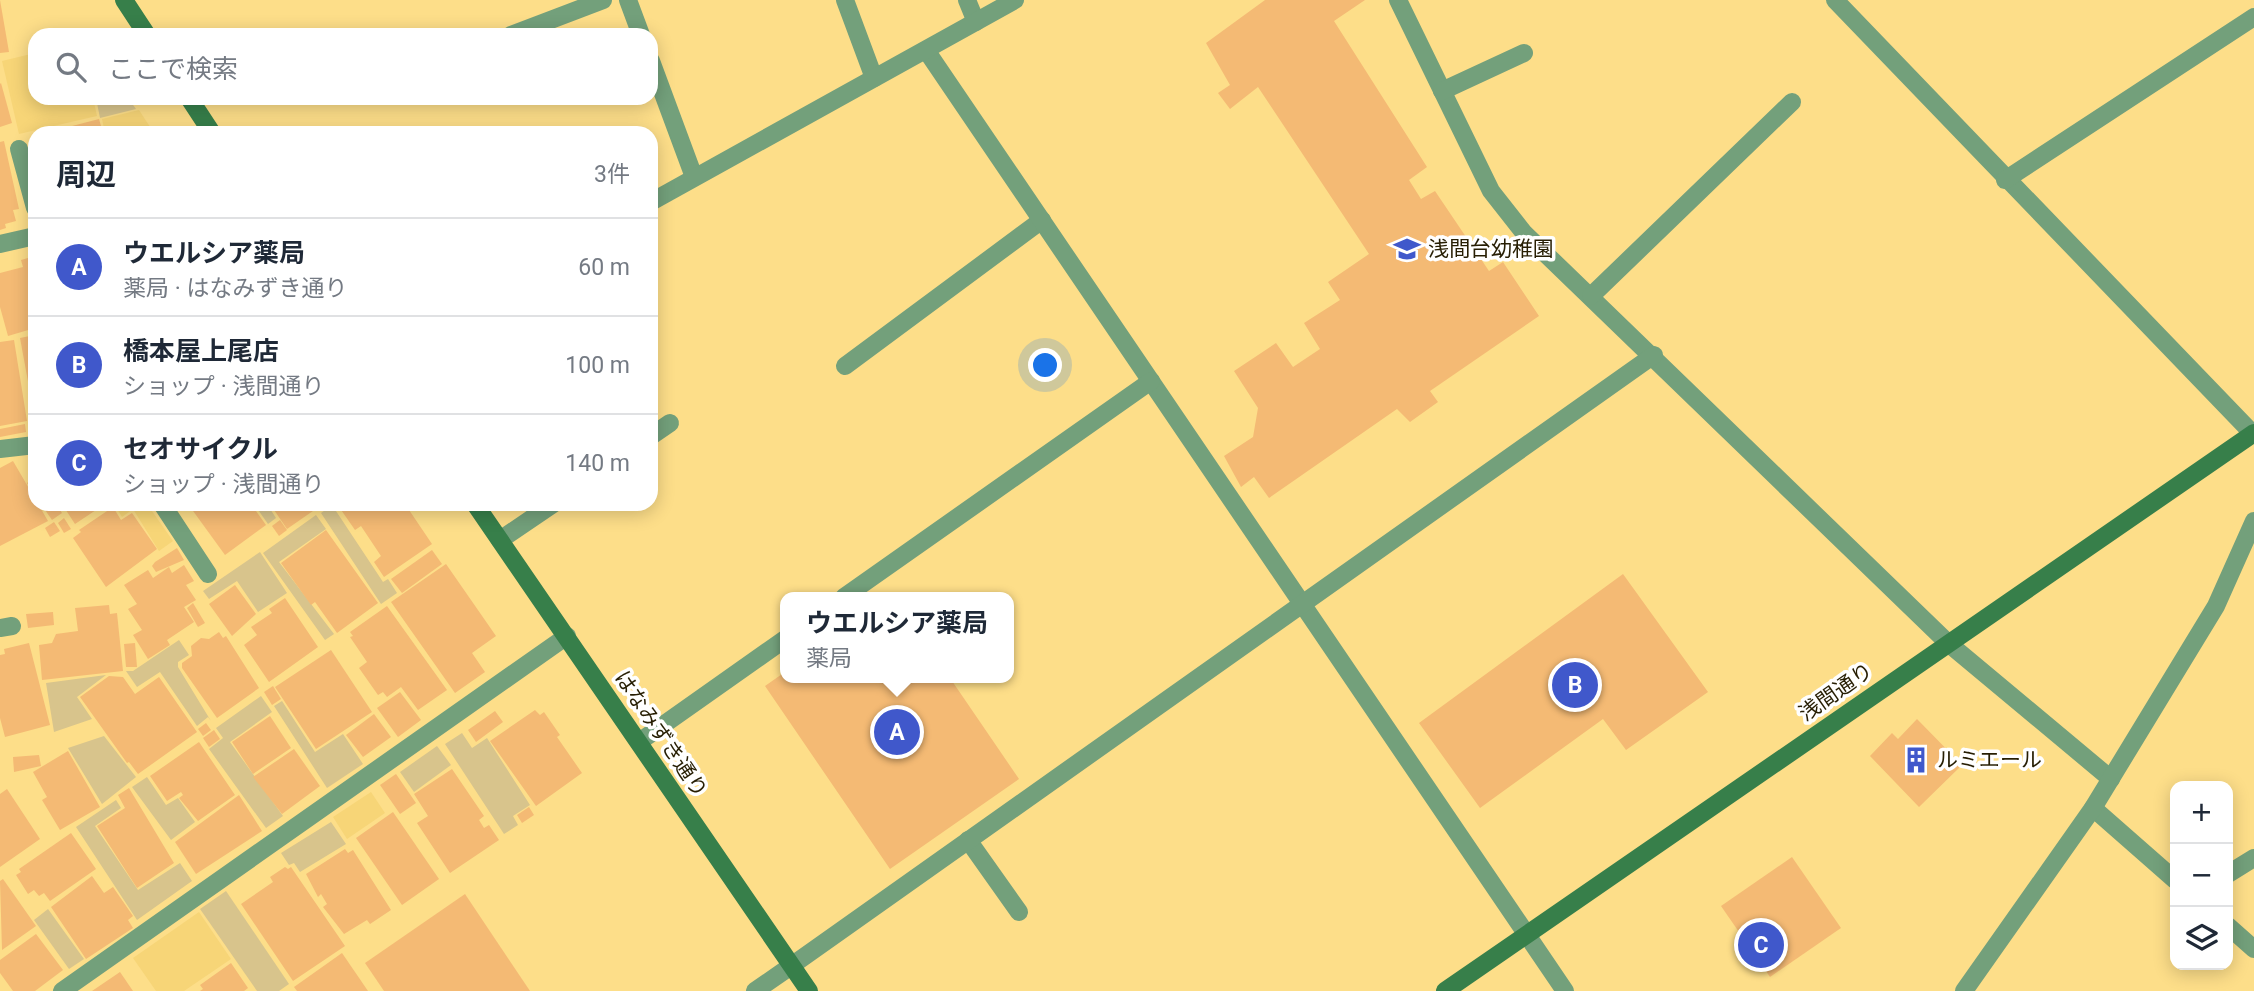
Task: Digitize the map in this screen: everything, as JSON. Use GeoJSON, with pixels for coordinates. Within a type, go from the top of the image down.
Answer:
{"type":"FeatureCollection","features":[{"type":"Feature","properties":{"kind":"street"},"geometry":{"type":"LineString","coordinates":[[124,0],[142,28]]}},
{"type":"Feature","properties":{"kind":"street"},"geometry":{"type":"LineString","coordinates":[[529,28],[603,0]]}},
{"type":"Feature","properties":{"kind":"street"},"geometry":{"type":"LineString","coordinates":[[628,0],[638,28]]}},
{"type":"Feature","properties":{"kind":"street"},"geometry":{"type":"LineString","coordinates":[[845,0],[874,78]]}},
{"type":"Feature","properties":{"kind":"street"},"geometry":{"type":"LineString","coordinates":[[967,0],[976,22]]}},
{"type":"Feature","properties":{"kind":"street"},"geometry":{"type":"LineString","coordinates":[[658,198],[1015,0]]}},
{"type":"Feature","properties":{"kind":"street"},"geometry":{"type":"LineString","coordinates":[[1398,0],[1491,191],[1524,233],[1654,355],[1948,643],[2110,779]]}},
{"type":"Feature","properties":{"kind":"street"},"geometry":{"type":"LineString","coordinates":[[1835,0],[2254,434]]}},
{"type":"Feature","properties":{"kind":"street"},"geometry":{"type":"LineString","coordinates":[[2006,180],[2254,17]]}},
{"type":"Feature","properties":{"kind":"street"},"geometry":{"type":"LineString","coordinates":[[926,50],[1565,991]]}},
{"type":"Feature","properties":{"kind":"street"},"geometry":{"type":"LineString","coordinates":[[1442,91],[1524,53]]}},
{"type":"Feature","properties":{"kind":"street"},"geometry":{"type":"LineString","coordinates":[[658,80],[694,177]]}},
{"type":"Feature","properties":{"kind":"street"},"geometry":{"type":"LineString","coordinates":[[1591,296],[1792,102]]}},
{"type":"Feature","properties":{"kind":"street"},"geometry":{"type":"LineString","coordinates":[[194,105],[207,126]]}},
{"type":"Feature","properties":{"kind":"street"},"geometry":{"type":"LineString","coordinates":[[19,149],[28,182]]}},
{"type":"Feature","properties":{"kind":"street"},"geometry":{"type":"LineString","coordinates":[[845,366],[1042,220]]}},
{"type":"Feature","properties":{"kind":"street"},"geometry":{"type":"LineString","coordinates":[[0,244],[28,238]]}},
{"type":"Feature","properties":{"kind":"street"},"geometry":{"type":"LineString","coordinates":[[755,991],[1654,355]]}},
{"type":"Feature","properties":{"kind":"street"},"geometry":{"type":"LineString","coordinates":[[851,592],[1151,381]]}},
{"type":"Feature","properties":{"kind":"street"},"geometry":{"type":"LineString","coordinates":[[658,431],[670,423]]}},
{"type":"Feature","properties":{"kind":"street","name":"浅間通り"},"geometry":{"type":"LineString","coordinates":[[1446,991],[2254,434]]}},
{"type":"Feature","properties":{"kind":"street"},"geometry":{"type":"LineString","coordinates":[[0,449],[28,446]]}},
{"type":"Feature","properties":{"kind":"street"},"geometry":{"type":"LineString","coordinates":[[167,511],[208,574]]}},
{"type":"Feature","properties":{"kind":"street","name":"はなみずき通り"},"geometry":{"type":"LineString","coordinates":[[480,511],[809,991]]}},
{"type":"Feature","properties":{"kind":"street"},"geometry":{"type":"LineString","coordinates":[[500,540],[543,511]]}},
{"type":"Feature","properties":{"kind":"street"},"geometry":{"type":"LineString","coordinates":[[1964,991],[2093,808],[2216,606],[2254,521]]}},
{"type":"Feature","properties":{"kind":"street"},"geometry":{"type":"LineString","coordinates":[[62,991],[567,636]]}},
{"type":"Feature","properties":{"kind":"street"},"geometry":{"type":"LineString","coordinates":[[639,742],[780,643]]}},
{"type":"Feature","properties":{"kind":"street"},"geometry":{"type":"LineString","coordinates":[[2093,808],[2170,876]]}},
{"type":"Feature","properties":{"kind":"street"},"geometry":{"type":"LineString","coordinates":[[968,840],[1019,912]]}},
{"type":"Feature","properties":{"kind":"street"},"geometry":{"type":"LineString","coordinates":[[2233,871],[2254,858]]}},
{"type":"Feature","properties":{"kind":"street"},"geometry":{"type":"LineString","coordinates":[[2233,930],[2254,949]]}},
{"type":"Feature","properties":{"kind":"shaded area"},"geometry":{"type":"Polygon","coordinates":[[[28,55],[28,105],[95,105],[97,116],[54,126],[28,126],[28,132],[19,134],[2,61],[28,55]]]}},
{"type":"Feature","properties":{"kind":"shaded area"},"geometry":{"type":"Polygon","coordinates":[[[97,105],[133,105],[136,109],[100,118],[97,105]]]}},
{"type":"Feature","properties":{"kind":"shaded area"},"geometry":{"type":"Polygon","coordinates":[[[139,110],[149,126],[104,126],[102,119],[139,110]]]}},
{"type":"Feature","properties":{"kind":"shaded area"},"geometry":{"type":"Polygon","coordinates":[[[118,511],[130,511],[122,517],[118,511]]]}},
{"type":"Feature","properties":{"kind":"shaded area"},"geometry":{"type":"Polygon","coordinates":[[[134,511],[152,511],[173,541],[159,551],[134,511]]]}},
{"type":"Feature","properties":{"kind":"shaded area"},"geometry":{"type":"Polygon","coordinates":[[[259,511],[272,511],[276,518],[268,524],[259,511]]]}},
{"type":"Feature","properties":{"kind":"shaded area"},"geometry":{"type":"Polygon","coordinates":[[[336,511],[383,582],[388,579],[397,593],[381,604],[321,513],[336,511]]]}},
{"type":"Feature","properties":{"kind":"shaded area"},"geometry":{"type":"Polygon","coordinates":[[[316,515],[326,529],[279,562],[334,634],[325,640],[263,553],[316,515]]]}},
{"type":"Feature","properties":{"kind":"shaded area"},"geometry":{"type":"Polygon","coordinates":[[[260,552],[287,593],[258,612],[237,581],[209,599],[203,591],[260,552]]]}},
{"type":"Feature","properties":{"kind":"shaded area"},"geometry":{"type":"Polygon","coordinates":[[[179,640],[189,655],[178,662],[178,667],[211,721],[208,717],[197,726],[160,672],[137,687],[126,671],[133,671],[179,640]]]}},
{"type":"Feature","properties":{"kind":"shaded area"},"geometry":{"type":"Polygon","coordinates":[[[106,675],[77,697],[92,719],[54,732],[46,683],[106,675]]]}},
{"type":"Feature","properties":{"kind":"shaded area"},"geometry":{"type":"Polygon","coordinates":[[[261,696],[272,712],[230,742],[283,816],[266,828],[209,749],[223,738],[216,728],[261,696]]]}},
{"type":"Feature","properties":{"kind":"shaded area"},"geometry":{"type":"Polygon","coordinates":[[[282,701],[315,752],[343,734],[363,764],[327,788],[274,706],[282,701]]]}},
{"type":"Feature","properties":{"kind":"shaded area"},"geometry":{"type":"Polygon","coordinates":[[[462,733],[472,748],[487,738],[530,805],[513,816],[518,825],[504,834],[445,744],[462,733]]]}},
{"type":"Feature","properties":{"kind":"shaded area"},"geometry":{"type":"Polygon","coordinates":[[[104,736],[136,777],[102,804],[68,748],[104,736]]]}},
{"type":"Feature","properties":{"kind":"shaded area"},"geometry":{"type":"Polygon","coordinates":[[[437,746],[451,765],[414,792],[400,772],[437,746]]]}},
{"type":"Feature","properties":{"kind":"shaded area"},"geometry":{"type":"Polygon","coordinates":[[[147,777],[166,805],[178,798],[195,822],[171,840],[132,787],[147,777]]]}},
{"type":"Feature","properties":{"kind":"shaded area"},"geometry":{"type":"Polygon","coordinates":[[[371,792],[385,813],[347,839],[333,817],[371,792]]]}},
{"type":"Feature","properties":{"kind":"shaded area"},"geometry":{"type":"Polygon","coordinates":[[[116,800],[121,808],[95,826],[138,890],[180,863],[192,881],[137,920],[76,827],[116,800]]]}},
{"type":"Feature","properties":{"kind":"shaded area"},"geometry":{"type":"Polygon","coordinates":[[[331,822],[346,844],[300,872],[294,863],[289,865],[281,853],[331,822]]]}},
{"type":"Feature","properties":{"kind":"shaded area"},"geometry":{"type":"Polygon","coordinates":[[[226,891],[289,984],[279,991],[257,991],[200,909],[226,891]]]}},
{"type":"Feature","properties":{"kind":"shaded area"},"geometry":{"type":"Polygon","coordinates":[[[48,909],[84,959],[69,969],[34,920],[48,909]]]}},
{"type":"Feature","properties":{"kind":"shaded area"},"geometry":{"type":"Polygon","coordinates":[[[199,912],[231,959],[184,991],[156,991],[133,958],[199,912]]]}},
{"type":"Feature","properties":{"kind":"building"},"geometry":{"type":"Polygon","coordinates":[[[0,0],[9,52],[0,53],[0,0]]]}},
{"type":"Feature","properties":{"kind":"building"},"geometry":{"type":"Polygon","coordinates":[[[1265,0],[1365,0],[1334,21],[1427,167],[1409,180],[1421,199],[1435,191],[1489,271],[1503,262],[1539,316],[1430,391],[1438,402],[1410,422],[1397,409],[1269,498],[1254,477],[1241,487],[1224,456],[1253,437],[1258,408],[1234,371],[1276,343],[1293,367],[1320,349],[1304,323],[1340,300],[1328,282],[1369,254],[1258,87],[1230,109],[1218,93],[1230,85],[1206,43],[1265,0]]]}},
{"type":"Feature","properties":{"kind":"building"},"geometry":{"type":"Polygon","coordinates":[[[0,84],[12,123],[0,127],[0,84]]]}},
{"type":"Feature","properties":{"kind":"building"},"geometry":{"type":"Polygon","coordinates":[[[99,119],[101,126],[72,126],[99,119]]]}},
{"type":"Feature","properties":{"kind":"building"},"geometry":{"type":"Polygon","coordinates":[[[4,141],[19,209],[13,210],[16,221],[5,224],[6,228],[0,230],[0,142],[4,141]]]}},
{"type":"Feature","properties":{"kind":"building"},"geometry":{"type":"Polygon","coordinates":[[[28,258],[28,330],[8,336],[0,307],[0,273],[23,267],[21,260],[28,258]]]}},
{"type":"Feature","properties":{"kind":"building"},"geometry":{"type":"Polygon","coordinates":[[[28,336],[28,381],[20,338],[28,336]]]}},
{"type":"Feature","properties":{"kind":"building"},"geometry":{"type":"Polygon","coordinates":[[[14,340],[27,421],[0,426],[0,342],[14,340]]]}},
{"type":"Feature","properties":{"kind":"building"},"geometry":{"type":"Polygon","coordinates":[[[25,424],[26,432],[0,437],[0,429],[25,424]]]}},
{"type":"Feature","properties":{"kind":"building"},"geometry":{"type":"Polygon","coordinates":[[[13,461],[28,487],[28,511],[42,511],[48,521],[0,546],[0,468],[13,461]]]}},
{"type":"Feature","properties":{"kind":"building"},"geometry":{"type":"Polygon","coordinates":[[[46,511],[61,511],[62,513],[52,520],[46,511]]]}},
{"type":"Feature","properties":{"kind":"building"},"geometry":{"type":"Polygon","coordinates":[[[67,511],[94,511],[75,524],[67,511]]]}},
{"type":"Feature","properties":{"kind":"building"},"geometry":{"type":"Polygon","coordinates":[[[107,511],[115,511],[121,520],[132,513],[157,549],[106,587],[73,538],[81,532],[79,530],[107,511]]]}},
{"type":"Feature","properties":{"kind":"building"},"geometry":{"type":"Polygon","coordinates":[[[193,511],[256,511],[266,525],[225,555],[193,511]]]}},
{"type":"Feature","properties":{"kind":"building"},"geometry":{"type":"Polygon","coordinates":[[[275,511],[313,511],[287,529],[275,511]]]}},
{"type":"Feature","properties":{"kind":"building"},"geometry":{"type":"Polygon","coordinates":[[[342,511],[410,511],[432,544],[384,577],[374,562],[381,556],[361,526],[355,530],[342,511]]]}},
{"type":"Feature","properties":{"kind":"building"},"geometry":{"type":"Polygon","coordinates":[[[64,518],[71,529],[64,533],[58,523],[64,518]]]}},
{"type":"Feature","properties":{"kind":"building"},"geometry":{"type":"Polygon","coordinates":[[[280,520],[287,530],[279,536],[272,526],[280,520]]]}},
{"type":"Feature","properties":{"kind":"building"},"geometry":{"type":"Polygon","coordinates":[[[54,522],[60,531],[50,537],[45,528],[54,522]]]}},
{"type":"Feature","properties":{"kind":"building"},"geometry":{"type":"Polygon","coordinates":[[[326,530],[378,603],[337,633],[315,602],[311,605],[281,563],[326,530]]]}},
{"type":"Feature","properties":{"kind":"building"},"geometry":{"type":"Polygon","coordinates":[[[177,548],[184,560],[156,572],[152,566],[155,562],[177,548]]]}},
{"type":"Feature","properties":{"kind":"building"},"geometry":{"type":"Polygon","coordinates":[[[432,550],[442,564],[402,593],[391,579],[432,550]]]}},
{"type":"Feature","properties":{"kind":"building"},"geometry":{"type":"Polygon","coordinates":[[[446,564],[496,636],[472,653],[485,672],[455,693],[391,602],[446,564]]]}},
{"type":"Feature","properties":{"kind":"building"},"geometry":{"type":"Polygon","coordinates":[[[184,565],[194,581],[186,585],[196,600],[184,607],[194,622],[167,640],[170,645],[148,659],[133,635],[142,630],[128,609],[137,604],[124,585],[148,570],[153,578],[169,567],[172,573],[184,565]]]}},
{"type":"Feature","properties":{"kind":"building"},"geometry":{"type":"Polygon","coordinates":[[[1623,574],[1708,692],[1626,750],[1603,719],[1480,808],[1419,723],[1623,574]]]}},
{"type":"Feature","properties":{"kind":"building"},"geometry":{"type":"Polygon","coordinates":[[[235,585],[256,614],[232,636],[209,604],[235,585]]]}},
{"type":"Feature","properties":{"kind":"building"},"geometry":{"type":"Polygon","coordinates":[[[285,598],[318,647],[269,682],[244,645],[257,635],[251,627],[272,613],[269,609],[285,598]]]}},
{"type":"Feature","properties":{"kind":"building"},"geometry":{"type":"Polygon","coordinates":[[[193,603],[205,623],[198,627],[187,608],[193,603]]]}},
{"type":"Feature","properties":{"kind":"building"},"geometry":{"type":"Polygon","coordinates":[[[109,605],[110,614],[117,613],[123,671],[42,680],[39,645],[52,643],[56,634],[78,631],[75,608],[109,605]]]}},
{"type":"Feature","properties":{"kind":"building"},"geometry":{"type":"Polygon","coordinates":[[[387,606],[447,690],[418,710],[401,687],[387,697],[383,692],[378,695],[359,668],[367,662],[350,637],[353,636],[350,632],[387,606]]]}},
{"type":"Feature","properties":{"kind":"building"},"geometry":{"type":"Polygon","coordinates":[[[53,612],[54,625],[28,628],[26,614],[53,612]]]}},
{"type":"Feature","properties":{"kind":"building"},"geometry":{"type":"Polygon","coordinates":[[[219,632],[223,638],[226,636],[259,688],[217,718],[182,668],[182,663],[192,656],[191,646],[201,638],[209,639],[219,632]]]}},
{"type":"Feature","properties":{"kind":"building"},"geometry":{"type":"Polygon","coordinates":[[[29,643],[50,725],[5,737],[0,718],[0,655],[5,654],[4,649],[29,643]]]}},
{"type":"Feature","properties":{"kind":"building"},"geometry":{"type":"Polygon","coordinates":[[[135,643],[137,667],[126,667],[124,644],[135,643]]]}},
{"type":"Feature","properties":{"kind":"building"},"geometry":{"type":"Polygon","coordinates":[[[331,650],[372,712],[316,749],[275,687],[331,650]]]}},
{"type":"Feature","properties":{"kind":"building"},"geometry":{"type":"Polygon","coordinates":[[[109,676],[123,677],[135,694],[159,677],[197,732],[138,774],[129,762],[127,763],[80,697],[109,676]]]}},
{"type":"Feature","properties":{"kind":"building"},"geometry":{"type":"Polygon","coordinates":[[[780,676],[780,683],[953,683],[1019,779],[890,869],[765,686],[780,676]]]}},
{"type":"Feature","properties":{"kind":"building"},"geometry":{"type":"Polygon","coordinates":[[[273,686],[281,699],[272,705],[264,692],[273,686]]]}},
{"type":"Feature","properties":{"kind":"building"},"geometry":{"type":"Polygon","coordinates":[[[400,692],[421,720],[398,737],[377,708],[400,692]]]}},
{"type":"Feature","properties":{"kind":"building"},"geometry":{"type":"Polygon","coordinates":[[[535,710],[540,715],[544,712],[560,735],[557,737],[582,773],[536,806],[490,741],[535,710]]]}},
{"type":"Feature","properties":{"kind":"building"},"geometry":{"type":"Polygon","coordinates":[[[495,711],[503,722],[476,742],[468,730],[495,711]]]}},
{"type":"Feature","properties":{"kind":"building"},"geometry":{"type":"Polygon","coordinates":[[[374,714],[391,737],[363,757],[346,735],[374,714]]]}},
{"type":"Feature","properties":{"kind":"building"},"geometry":{"type":"Polygon","coordinates":[[[270,716],[291,748],[253,774],[232,742],[270,716]]]}},
{"type":"Feature","properties":{"kind":"building","name":"ルミエール"},"geometry":{"type":"Polygon","coordinates":[[[1917,719],[1962,765],[1919,807],[1870,756],[1892,733],[1898,739],[1917,719]]]}},
{"type":"Feature","properties":{"kind":"building"},"geometry":{"type":"Polygon","coordinates":[[[206,723],[211,730],[203,736],[198,729],[206,723]]]}},
{"type":"Feature","properties":{"kind":"building"},"geometry":{"type":"Polygon","coordinates":[[[214,730],[220,739],[209,747],[203,738],[214,730]]]}},
{"type":"Feature","properties":{"kind":"building"},"geometry":{"type":"Polygon","coordinates":[[[199,742],[235,795],[198,821],[179,798],[183,795],[181,792],[167,801],[150,776],[199,742]]]}},
{"type":"Feature","properties":{"kind":"building"},"geometry":{"type":"Polygon","coordinates":[[[294,749],[320,786],[282,814],[253,777],[294,749]]]}},
{"type":"Feature","properties":{"kind":"building"},"geometry":{"type":"Polygon","coordinates":[[[68,751],[100,807],[60,830],[42,800],[47,797],[33,772],[68,751]]]}},
{"type":"Feature","properties":{"kind":"building"},"geometry":{"type":"Polygon","coordinates":[[[39,755],[41,766],[14,772],[13,757],[39,755]]]}},
{"type":"Feature","properties":{"kind":"building"},"geometry":{"type":"Polygon","coordinates":[[[452,769],[484,816],[479,820],[484,828],[489,825],[499,840],[450,873],[417,823],[428,816],[414,794],[452,769]]]}},
{"type":"Feature","properties":{"kind":"building"},"geometry":{"type":"Polygon","coordinates":[[[396,774],[416,803],[400,814],[380,785],[396,774]]]}},
{"type":"Feature","properties":{"kind":"building"},"geometry":{"type":"Polygon","coordinates":[[[129,788],[174,863],[137,888],[97,826],[125,808],[118,795],[129,788]]]}},
{"type":"Feature","properties":{"kind":"building"},"geometry":{"type":"Polygon","coordinates":[[[7,789],[40,839],[0,867],[0,794],[7,789]]]}},
{"type":"Feature","properties":{"kind":"building"},"geometry":{"type":"Polygon","coordinates":[[[239,795],[262,831],[196,874],[175,842],[239,795]]]}},
{"type":"Feature","properties":{"kind":"building"},"geometry":{"type":"Polygon","coordinates":[[[529,807],[534,815],[522,823],[517,815],[529,807]]]}},
{"type":"Feature","properties":{"kind":"building"},"geometry":{"type":"Polygon","coordinates":[[[393,812],[439,879],[402,905],[356,838],[393,812]]]}},
{"type":"Feature","properties":{"kind":"building"},"geometry":{"type":"Polygon","coordinates":[[[71,833],[96,869],[50,901],[44,893],[39,896],[34,890],[28,894],[16,875],[21,872],[19,869],[71,833]]]}},
{"type":"Feature","properties":{"kind":"building"},"geometry":{"type":"Polygon","coordinates":[[[345,849],[348,853],[353,850],[391,910],[370,924],[367,920],[344,934],[323,907],[327,904],[321,894],[318,897],[306,874],[345,849]]]}},
{"type":"Feature","properties":{"kind":"building"},"geometry":{"type":"Polygon","coordinates":[[[1792,857],[1841,928],[1770,977],[1721,906],[1792,857]]]}},
{"type":"Feature","properties":{"kind":"building"},"geometry":{"type":"Polygon","coordinates":[[[285,867],[291,867],[345,946],[293,981],[241,904],[273,882],[270,877],[285,867]]]}},
{"type":"Feature","properties":{"kind":"building"},"geometry":{"type":"Polygon","coordinates":[[[92,876],[104,893],[113,887],[133,916],[128,920],[133,928],[86,959],[51,907],[92,876]]]}},
{"type":"Feature","properties":{"kind":"building"},"geometry":{"type":"Polygon","coordinates":[[[3,879],[36,926],[2,950],[0,881],[3,879]]]}},
{"type":"Feature","properties":{"kind":"building"},"geometry":{"type":"Polygon","coordinates":[[[465,894],[530,991],[384,991],[365,963],[465,894]]]}},
{"type":"Feature","properties":{"kind":"building"},"geometry":{"type":"Polygon","coordinates":[[[36,934],[63,970],[35,991],[13,991],[0,973],[0,960],[36,934]]]}},
{"type":"Feature","properties":{"kind":"building"},"geometry":{"type":"Polygon","coordinates":[[[342,953],[368,991],[297,991],[294,987],[342,953]]]}},
{"type":"Feature","properties":{"kind":"building"},"geometry":{"type":"Polygon","coordinates":[[[231,963],[248,988],[244,991],[200,991],[203,989],[200,985],[231,963]]]}},
{"type":"Feature","properties":{"kind":"building"},"geometry":{"type":"Polygon","coordinates":[[[120,972],[133,991],[92,991],[120,972]]]}},
{"type":"Feature","properties":{"kind":"place","name":"浅間台幼稚園"},"geometry":{"type":"Point","coordinates":[1407,249]}},
{"type":"Feature","properties":{"kind":"place","name":"橋本屋上尾店"},"geometry":{"type":"Point","coordinates":[1575,685]}},
{"type":"Feature","properties":{"kind":"place","name":"ウエルシア薬局"},"geometry":{"type":"Point","coordinates":[897,732]}},
{"type":"Feature","properties":{"kind":"place","name":"ルミエール"},"geometry":{"type":"Point","coordinates":[1916,760]}},
{"type":"Feature","properties":{"kind":"place","name":"セオサイクル"},"geometry":{"type":"Point","coordinates":[1761,945]}}]}
